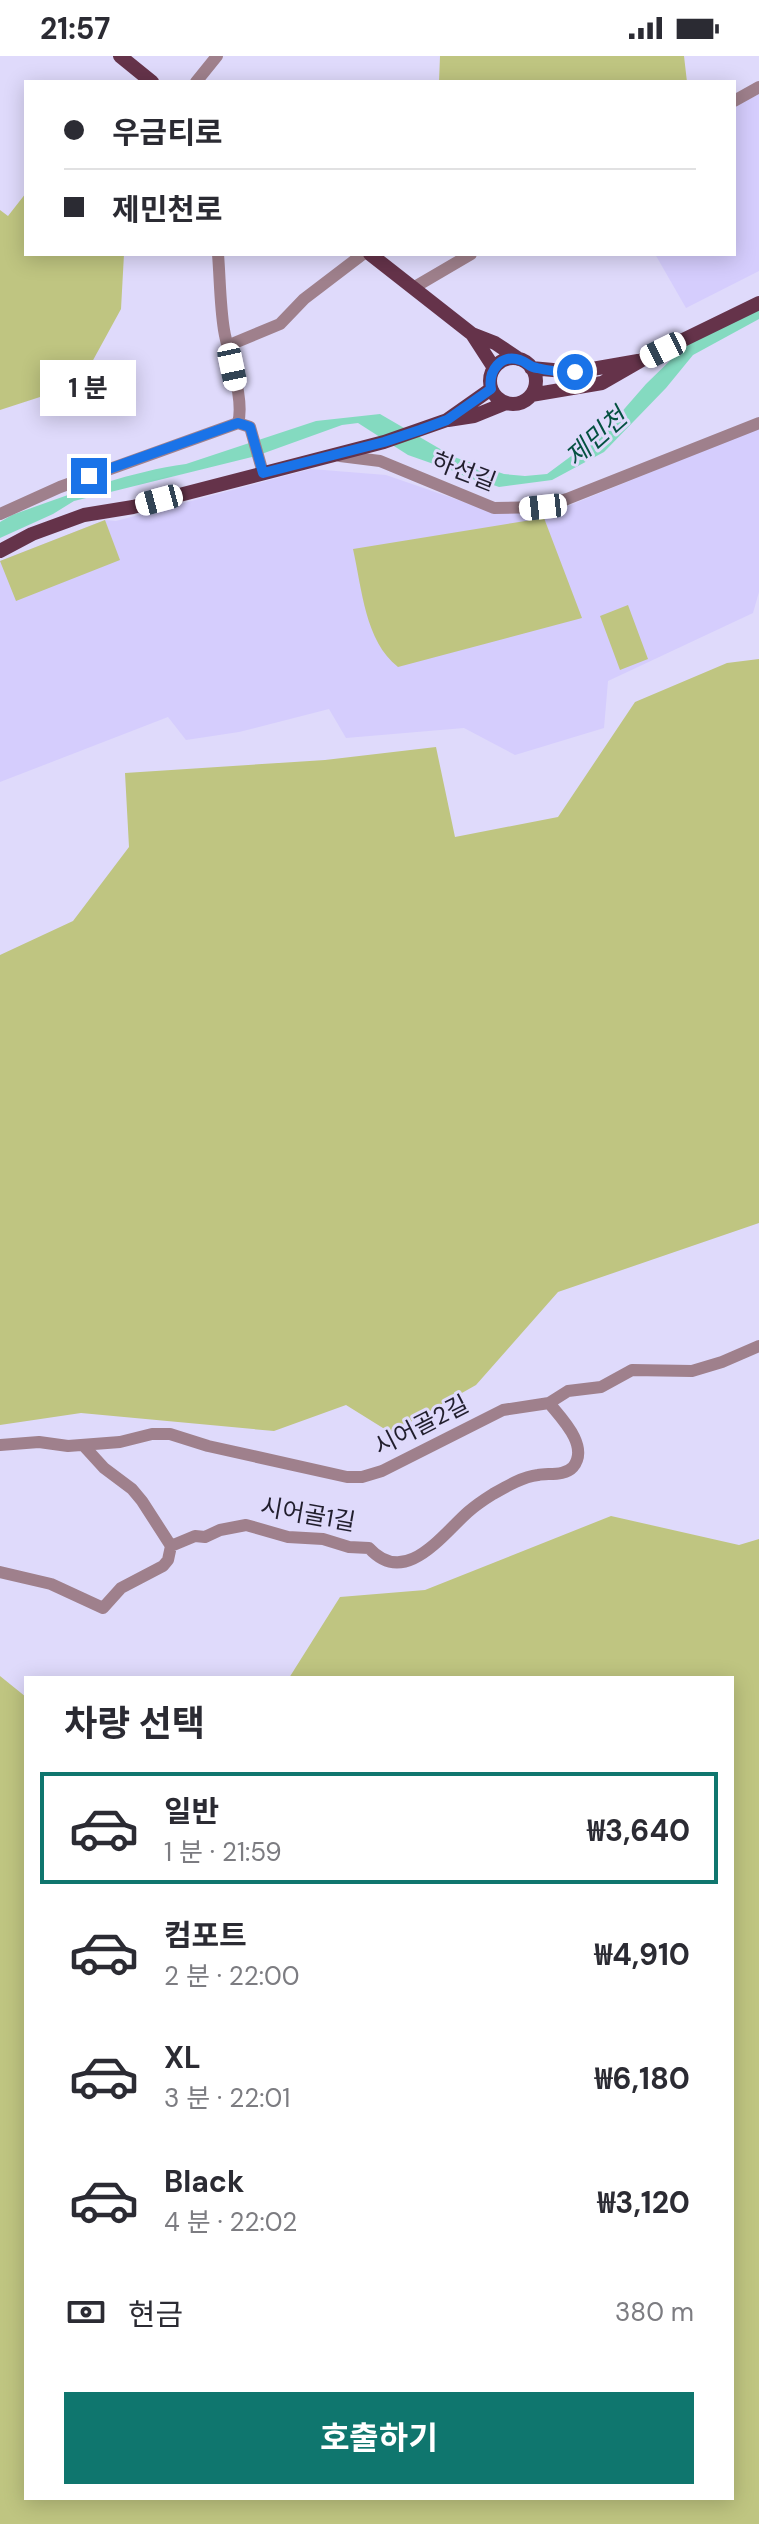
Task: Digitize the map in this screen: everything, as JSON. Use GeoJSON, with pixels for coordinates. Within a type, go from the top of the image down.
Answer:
{"type":"FeatureCollection","features":[{"type":"Feature","properties":{"kind":"main road"},"geometry":{"type":"LineString","coordinates":[[120,56],[150,80]]}},
{"type":"Feature","properties":{"kind":"main road"},"geometry":{"type":"LineString","coordinates":[[373,256],[472,334],[495,343],[525,364],[536,381],[531,395]]}},
{"type":"Feature","properties":{"kind":"main road"},"geometry":{"type":"LineString","coordinates":[[0,551],[32,534],[84,515],[133,507],[384,442],[447,420],[474,416],[506,403],[520,403],[531,395],[602,383],[759,303]]}},
{"type":"Feature","properties":{"kind":"main road"},"geometry":{"type":"LineString","coordinates":[[472,334],[494,368]]}},
{"type":"Feature","properties":{"kind":"main road"},"geometry":{"type":"LineString","coordinates":[[506,403],[494,395],[490,382],[494,368],[505,360],[575,372],[642,360]]}},
{"type":"Feature","properties":{"kind":"main road"},"geometry":{"type":"LineString","coordinates":[[447,420],[491,389]]}},
{"type":"Feature","properties":{"kind":"street"},"geometry":{"type":"LineString","coordinates":[[198,80],[217,56]]}},
{"type":"Feature","properties":{"kind":"street"},"geometry":{"type":"LineString","coordinates":[[736,100],[759,87]]}},
{"type":"Feature","properties":{"kind":"street"},"geometry":{"type":"LineString","coordinates":[[218,256],[227,346],[240,416],[259,455],[263,473]]}},
{"type":"Feature","properties":{"kind":"street"},"geometry":{"type":"LineString","coordinates":[[227,346],[280,324],[304,299],[360,256]]}},
{"type":"Feature","properties":{"kind":"street"},"geometry":{"type":"LineString","coordinates":[[413,288],[468,256]]}},
{"type":"Feature","properties":{"kind":"street","name":"하선길"},"geometry":{"type":"LineString","coordinates":[[332,455],[380,461],[494,508],[520,509],[549,505],[759,423]]}},
{"type":"Feature","properties":{"kind":"street"},"geometry":{"type":"LineString","coordinates":[[0,514],[60,487],[244,425]]}},
{"type":"Feature","properties":{"kind":"street"},"geometry":{"type":"LineString","coordinates":[[549,505],[554,518]]}},
{"type":"Feature","properties":{"kind":"street","name":"시어골2길"},"geometry":{"type":"LineString","coordinates":[[0,1445],[39,1442],[68,1446],[170,1434],[266,1460],[347,1477],[362,1477],[382,1471],[503,1410],[549,1403],[568,1391],[601,1387],[632,1370],[692,1371],[759,1346]]}},
{"type":"Feature","properties":{"kind":"street","name":"시어골1길"},"geometry":{"type":"LineString","coordinates":[[171,1546],[195,1536],[205,1537],[220,1530],[246,1525],[288,1537],[323,1539],[349,1547],[369,1548],[377,1557],[389,1562],[412,1559],[426,1552],[470,1510],[494,1494],[523,1478],[553,1474],[573,1467],[577,1444],[572,1432],[549,1403]]}},
{"type":"Feature","properties":{"kind":"street"},"geometry":{"type":"LineString","coordinates":[[0,1572],[51,1584],[103,1608],[121,1588],[163,1566],[168,1560],[171,1546],[142,1501],[83,1445]]}},
{"type":"Feature","properties":{"kind":"shaded area"},"geometry":{"type":"Polygon","coordinates":[[[440,56],[684,56],[687,80],[439,80],[440,56]]]}},
{"type":"Feature","properties":{"kind":"shaded area"},"geometry":{"type":"Polygon","coordinates":[[[759,94],[759,271],[686,308],[656,256],[736,256],[736,106],[759,94]]]}},
{"type":"Feature","properties":{"kind":"shaded area"},"geometry":{"type":"Polygon","coordinates":[[[24,196],[24,256],[124,256],[121,309],[80,384],[0,410],[0,210],[8,216],[24,196]]]}},
{"type":"Feature","properties":{"kind":"shaded area","name":"제민천"},"geometry":{"type":"Polygon","coordinates":[[[759,309],[759,319],[693,355],[666,388],[604,452],[552,480],[499,487],[408,455],[358,423],[342,425],[256,456],[74,501],[0,538],[0,522],[12,515],[98,485],[186,464],[316,421],[380,414],[454,457],[504,474],[547,474],[605,431],[685,346],[759,309]]]}},
{"type":"Feature","properties":{"kind":"shaded area"},"geometry":{"type":"Polygon","coordinates":[[[759,428],[759,592],[753,613],[608,681],[604,728],[515,755],[464,728],[346,738],[329,709],[239,732],[186,740],[168,717],[0,782],[0,561],[105,520],[116,521],[311,469],[386,475],[490,511],[546,515],[759,428]]]}},
{"type":"Feature","properties":{"kind":"shaded area"},"geometry":{"type":"Polygon","coordinates":[[[544,518],[582,618],[398,667],[387,656],[366,613],[353,549],[544,518]]]}},
{"type":"Feature","properties":{"kind":"shaded area"},"geometry":{"type":"Polygon","coordinates":[[[105,520],[120,560],[16,601],[0,561],[105,520]]]}},
{"type":"Feature","properties":{"kind":"shaded area"},"geometry":{"type":"Polygon","coordinates":[[[628,605],[648,659],[620,670],[600,616],[628,605]]]}},
{"type":"Feature","properties":{"kind":"shaded area"},"geometry":{"type":"Polygon","coordinates":[[[759,659],[759,1223],[558,1292],[476,1385],[391,1433],[346,1405],[274,1431],[81,1413],[0,1425],[0,955],[73,921],[129,847],[125,773],[325,760],[436,747],[455,837],[558,817],[635,702],[727,663],[759,659]]]}},
{"type":"Feature","properties":{"kind":"shaded area"},"geometry":{"type":"Polygon","coordinates":[[[611,1516],[739,1545],[759,1539],[759,2524],[0,2524],[0,1676],[24,1695],[24,2500],[734,2500],[734,1676],[290,1676],[340,1597],[425,1590],[611,1516]]]}},
{"type":"Feature","properties":{"kind":"waterway","name":"제민천"},"geometry":{"type":"LineString","coordinates":[[459,472],[482,481]]}},
{"type":"Feature","properties":{"kind":"route"},"geometry":{"type":"LineString","coordinates":[[89,476],[238,423],[250,427],[263,473],[384,442],[447,420],[491,389],[494,368],[505,360],[519,359],[531,368],[575,372]]}}]}
